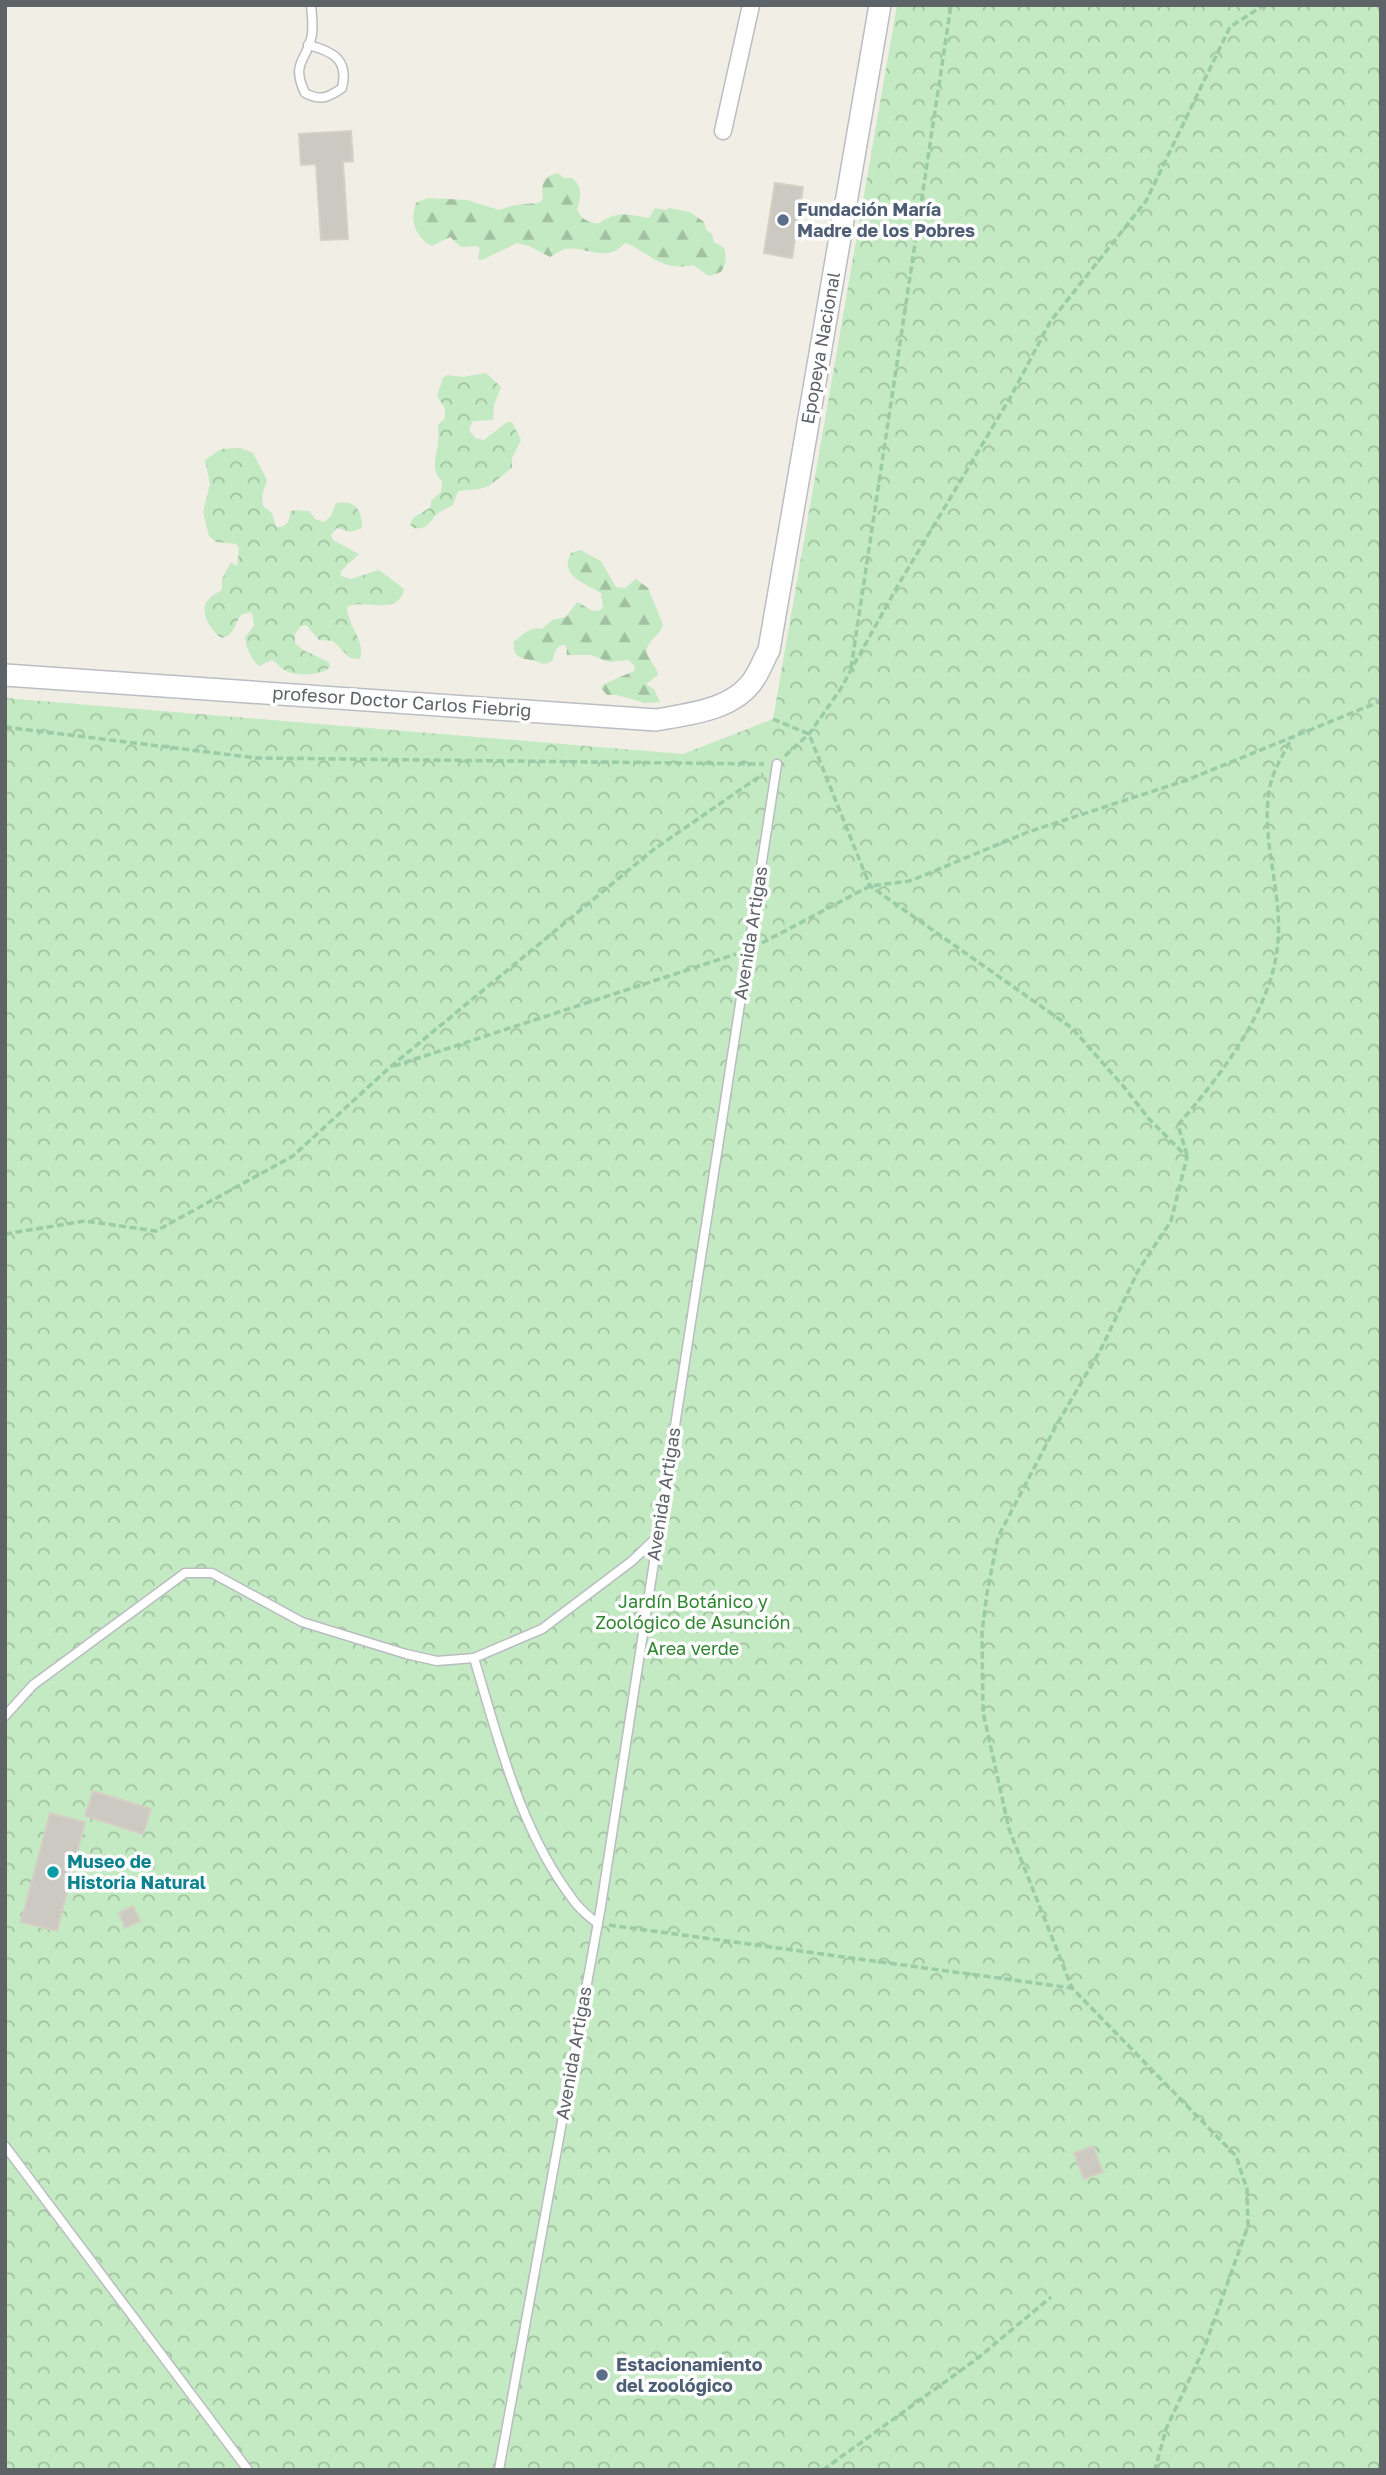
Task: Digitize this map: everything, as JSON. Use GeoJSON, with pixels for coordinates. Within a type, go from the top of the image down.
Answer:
{"type":"FeatureCollection","features":[{"type":"Feature","properties":{"kind":"street"},"geometry":{"type":"LineString","coordinates":[[723,131],[751,5]]}},
{"type":"Feature","properties":{"kind":"street","name":"Epopeya Nacional"},"geometry":{"type":"LineString","coordinates":[[769,650],[880,5]]}},
{"type":"Feature","properties":{"kind":"street","name":"profesor Doctor Carlos Fiebrig"},"geometry":{"type":"LineString","coordinates":[[5,675],[656,720],[695,713],[728,702],[753,681],[769,650]]}},
{"type":"Feature","properties":{"kind":"lane"},"geometry":{"type":"LineString","coordinates":[[308,45],[332,52],[343,71],[342,88],[328,97],[313,98],[305,93],[300,83],[298,72],[308,45],[312,35],[311,5]]}},
{"type":"Feature","properties":{"kind":"lane","name":"Avenida Artigas"},"geometry":{"type":"LineString","coordinates":[[499,2470],[598,1924],[777,764]]}},
{"type":"Feature","properties":{"kind":"lane"},"geometry":{"type":"LineString","coordinates":[[5,1716],[33,1685],[185,1573],[212,1573],[302,1622],[437,1661],[474,1658],[542,1629],[632,1561],[657,1537]]}},
{"type":"Feature","properties":{"kind":"lane"},"geometry":{"type":"LineString","coordinates":[[474,1658],[510,1778],[539,1845],[575,1903],[598,1924]]}},
{"type":"Feature","properties":{"kind":"lane"},"geometry":{"type":"LineString","coordinates":[[5,2146],[248,2470]]}},
{"type":"Feature","properties":{"kind":"path"},"geometry":{"type":"LineString","coordinates":[[850,671],[951,5]]}},
{"type":"Feature","properties":{"kind":"path"},"geometry":{"type":"LineString","coordinates":[[5,1234],[85,1221],[156,1231],[293,1156],[389,1068],[653,850],[777,764],[808,734],[840,690],[1010,398],[1051,322],[1146,201],[1230,27],[1264,5]]}},
{"type":"Feature","properties":{"kind":"path"},"geometry":{"type":"LineString","coordinates":[[389,1068],[748,950],[870,886],[909,881],[1028,832],[1187,780],[1381,701]]}},
{"type":"Feature","properties":{"kind":"path"},"geometry":{"type":"LineString","coordinates":[[773,719],[808,734],[870,886],[1072,1028],[1149,1119],[1187,1157]]}},
{"type":"Feature","properties":{"kind":"path"},"geometry":{"type":"LineString","coordinates":[[5,727],[256,758],[777,764]]}},
{"type":"Feature","properties":{"kind":"path"},"geometry":{"type":"LineString","coordinates":[[1155,2470],[1166,2429],[1205,2346],[1248,2226],[1247,2189],[1236,2157],[1072,1988],[1009,1829],[983,1712],[982,1632],[999,1537],[1057,1424],[1101,1349],[1138,1271],[1171,1220],[1187,1157],[1178,1125],[1210,1087],[1270,987],[1278,949],[1279,900],[1268,835],[1270,784],[1292,737]]}},
{"type":"Feature","properties":{"kind":"path"},"geometry":{"type":"LineString","coordinates":[[598,1924],[1072,1988]]}},
{"type":"Feature","properties":{"kind":"path"},"geometry":{"type":"LineString","coordinates":[[823,2470],[978,2358],[1051,2297]]}},
{"type":"Feature","properties":{"kind":"green space","name":"Jardín Botánico y Zoológico de Asunción"},"geometry":{"type":"Polygon","coordinates":[[[897,5],[1381,5],[1381,2470],[5,2470],[5,698],[683,754],[773,719],[897,5]]]}},
{"type":"Feature","properties":{"kind":"green space"},"geometry":{"type":"Polygon","coordinates":[[[558,173],[564,178],[572,178],[578,185],[580,196],[577,209],[580,216],[589,222],[600,223],[612,216],[623,214],[649,218],[655,208],[690,212],[704,222],[714,242],[724,248],[726,260],[723,269],[709,276],[693,265],[673,266],[657,261],[626,243],[616,251],[606,253],[571,248],[550,257],[517,243],[482,260],[478,259],[480,248],[477,246],[461,247],[450,237],[432,246],[426,243],[415,227],[413,215],[417,202],[428,198],[467,200],[499,210],[538,203],[543,200],[546,179],[558,173]]]}},
{"type":"Feature","properties":{"kind":"green space"},"geometry":{"type":"Polygon","coordinates":[[[486,373],[501,387],[494,405],[493,420],[473,421],[469,430],[475,438],[484,440],[507,422],[512,422],[521,440],[512,458],[512,468],[489,486],[458,491],[453,505],[437,514],[425,527],[413,528],[410,524],[412,520],[431,506],[431,501],[441,492],[442,481],[436,472],[435,463],[438,425],[445,418],[445,408],[437,396],[443,378],[447,375],[463,377],[486,373]]]}},
{"type":"Feature","properties":{"kind":"green space"},"geometry":{"type":"Polygon","coordinates":[[[240,448],[253,453],[267,480],[262,496],[263,506],[272,513],[276,527],[287,524],[290,512],[294,510],[309,511],[315,519],[324,522],[331,516],[336,503],[353,505],[361,516],[362,528],[351,532],[337,528],[331,535],[333,540],[359,554],[341,571],[341,576],[351,579],[379,570],[404,589],[401,597],[388,605],[347,607],[359,639],[360,659],[350,658],[333,641],[319,640],[306,625],[301,626],[295,634],[295,643],[303,650],[329,662],[330,667],[315,674],[303,674],[286,671],[272,660],[259,666],[246,645],[245,637],[254,626],[252,612],[242,614],[226,637],[221,638],[210,625],[204,609],[211,597],[222,589],[222,579],[231,562],[237,566],[239,548],[236,544],[216,542],[209,536],[203,512],[210,484],[205,460],[221,449],[240,448]]]}},
{"type":"Feature","properties":{"kind":"green space"},"geometry":{"type":"Polygon","coordinates":[[[580,550],[601,561],[616,587],[625,588],[636,579],[648,588],[663,625],[647,648],[658,675],[646,684],[654,689],[660,702],[645,703],[607,695],[601,688],[604,684],[634,671],[635,666],[628,660],[609,662],[591,655],[567,655],[566,645],[558,648],[552,661],[546,664],[515,653],[514,642],[520,637],[530,630],[542,629],[552,620],[566,617],[577,602],[592,611],[603,608],[601,593],[576,578],[568,568],[571,553],[580,550]]]}},
{"type":"Feature","properties":{"kind":"building"},"geometry":{"type":"Polygon","coordinates":[[[351,131],[353,161],[343,162],[348,239],[321,240],[316,164],[301,165],[299,134],[351,131]]]}},
{"type":"Feature","properties":{"kind":"building","name":"Fundación María Madre de los Pobres"},"geometry":{"type":"Polygon","coordinates":[[[775,183],[803,187],[792,258],[764,253],[775,183]]]}},
{"type":"Feature","properties":{"kind":"building"},"geometry":{"type":"Polygon","coordinates":[[[93,1791],[151,1809],[143,1834],[85,1816],[93,1791]]]}},
{"type":"Feature","properties":{"kind":"building","name":"Museo de Historia Natural"},"geometry":{"type":"Polygon","coordinates":[[[50,1813],[85,1822],[57,1931],[21,1922],[50,1813]]]}},
{"type":"Feature","properties":{"kind":"building"},"geometry":{"type":"Polygon","coordinates":[[[133,1906],[140,1921],[125,1928],[119,1913],[133,1906]]]}},
{"type":"Feature","properties":{"kind":"building"},"geometry":{"type":"Polygon","coordinates":[[[1093,2146],[1103,2172],[1084,2179],[1074,2153],[1093,2146]]]}},
{"type":"Feature","properties":{"kind":"place","name":"Fundación María Madre de los Pobres"},"geometry":{"type":"Point","coordinates":[783,220]}},
{"type":"Feature","properties":{"kind":"place","name":"Museo de Historia Natural"},"geometry":{"type":"Point","coordinates":[53,1872]}},
{"type":"Feature","properties":{"kind":"place","name":"Estacionamiento del zoológico"},"geometry":{"type":"Point","coordinates":[602,2375]}},
{"type":"Feature","properties":{"kind":"park label","name":"Area verde"},"geometry":{"type":"Point","coordinates":[693,1649]}}]}
